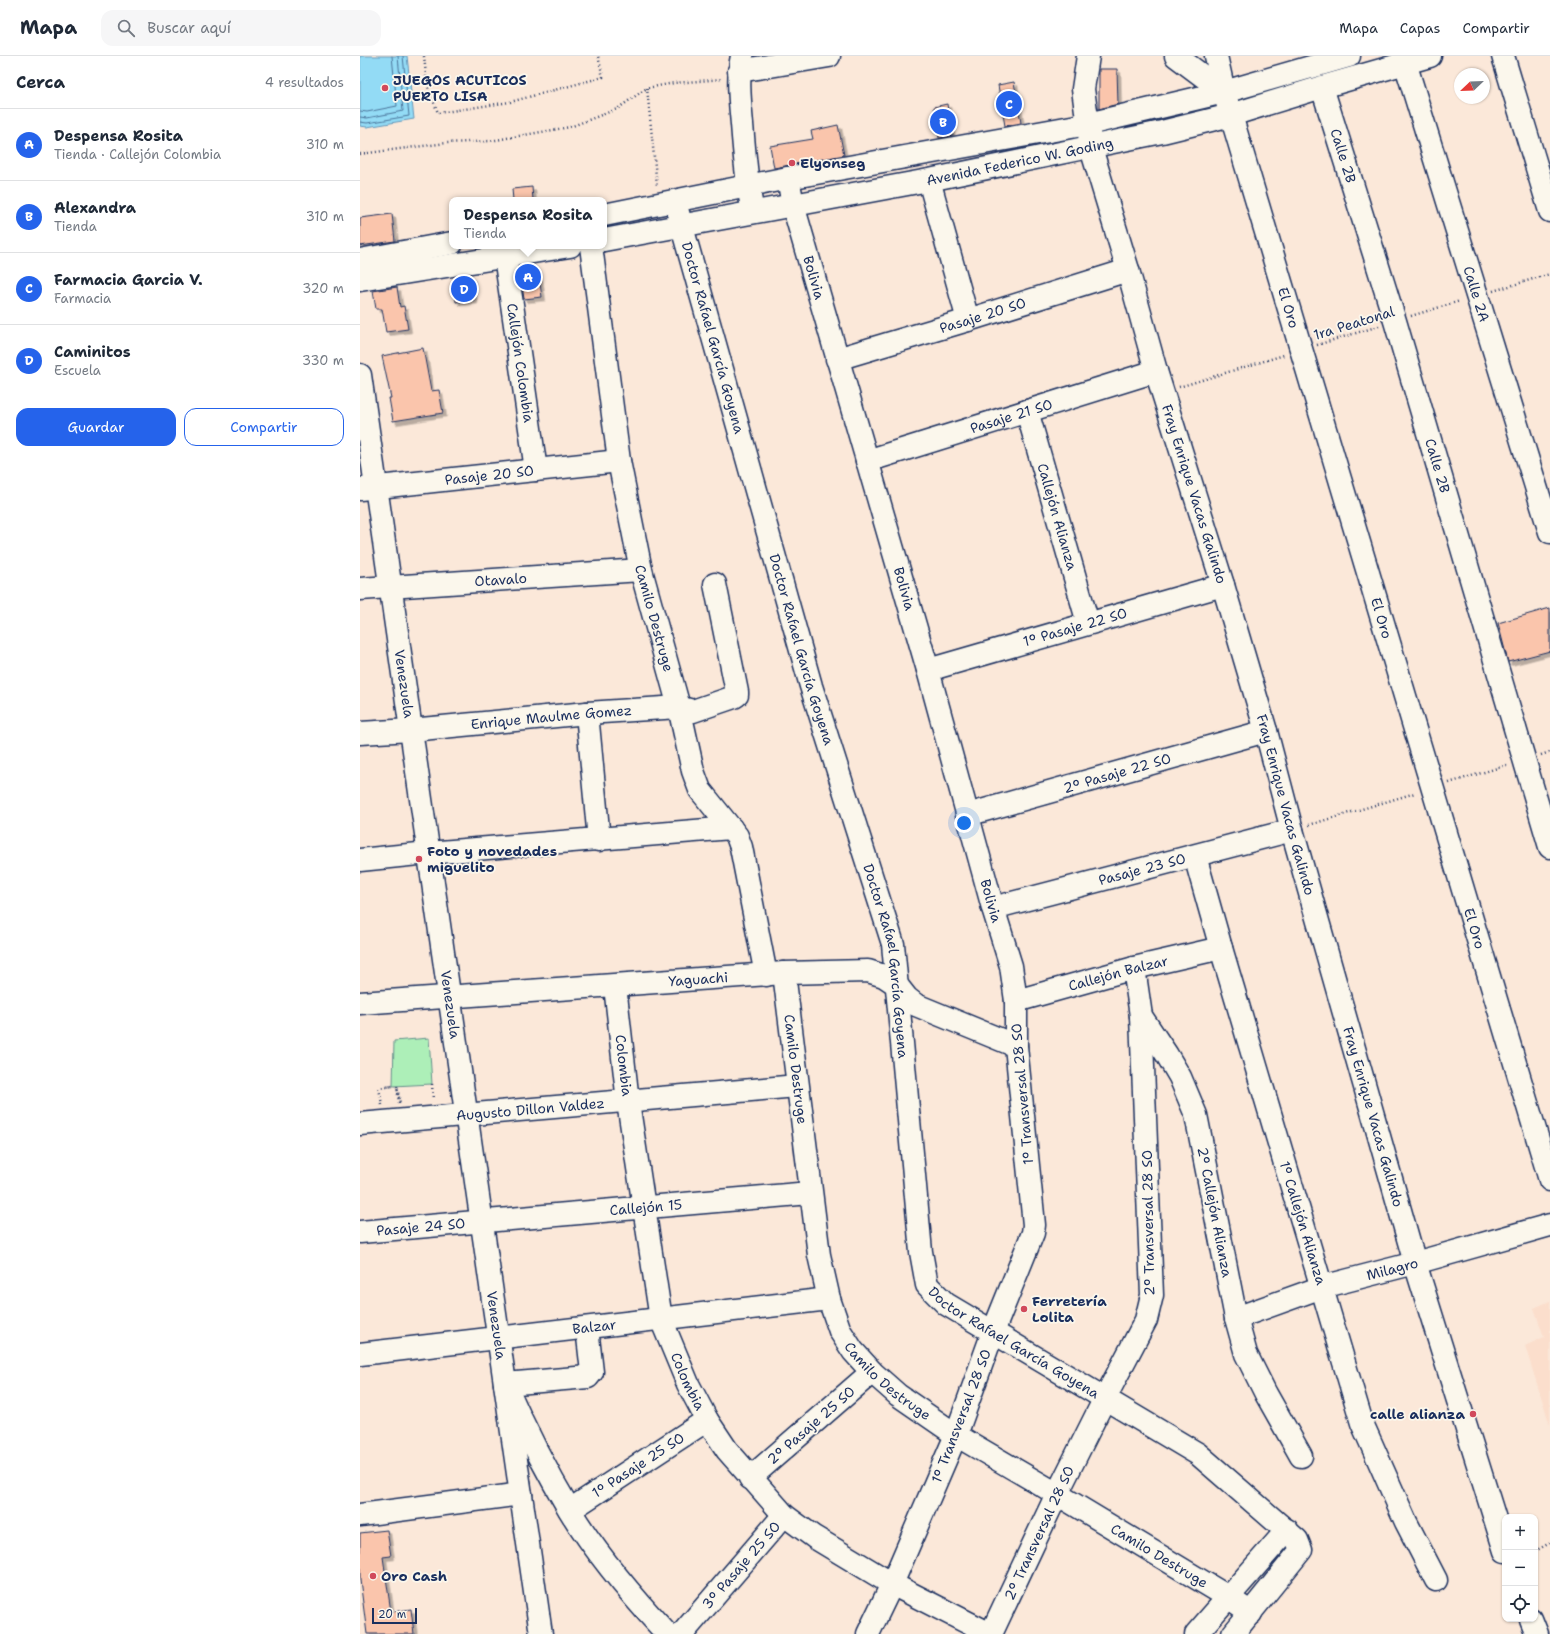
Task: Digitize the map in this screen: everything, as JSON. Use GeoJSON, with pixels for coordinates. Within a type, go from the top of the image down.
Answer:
{"type":"FeatureCollection","features":[{"type":"Feature","properties":{"kind":"street"},"geometry":{"type":"LineString","coordinates":[[752,212],[748,187],[741,111],[740,68],[829,56]]}},
{"type":"Feature","properties":{"kind":"street","name":"Fray Enrique Vacas Galindo"},"geometry":{"type":"LineString","coordinates":[[1088,56],[1084,89],[1091,148],[1128,270],[1156,371],[1223,585],[1266,731],[1292,830],[1415,1263],[1505,1550]]}},
{"type":"Feature","properties":{"kind":"street"},"geometry":{"type":"LineString","coordinates":[[1176,56],[1224,92]]}},
{"type":"Feature","properties":{"kind":"street","name":"El Oro"},"geometry":{"type":"LineString","coordinates":[[1216,56],[1224,92],[1550,1180]]}},
{"type":"Feature","properties":{"kind":"street","name":"Avenida Federico W. Goding"},"geometry":{"type":"LineString","coordinates":[[607,214],[788,178],[1088,124],[1224,92],[1349,56]]}},
{"type":"Feature","properties":{"kind":"street","name":"Avenida Federico W. Goding"},"geometry":{"type":"LineString","coordinates":[[607,240],[682,227],[752,212],[929,180],[1091,148],[1231,115],[1404,60],[1430,56]]}},
{"type":"Feature","properties":{"kind":"street"},"geometry":{"type":"LineString","coordinates":[[1503,56],[1550,211]]}},
{"type":"Feature","properties":{"kind":"street","name":"Calle 2A"},"geometry":{"type":"LineString","coordinates":[[1404,60],[1550,532]]}},
{"type":"Feature","properties":{"kind":"street","name":"Calle 2B"},"geometry":{"type":"LineString","coordinates":[[1322,87],[1395,321],[1550,847]]}},
{"type":"Feature","properties":{"kind":"street","name":"Bolivia"},"geometry":{"type":"LineString","coordinates":[[788,178],[794,205],[928,670],[993,908],[1011,966],[1016,1001]]}},
{"type":"Feature","properties":{"kind":"street"},"geometry":{"type":"LineString","coordinates":[[929,180],[968,320]]}},
{"type":"Feature","properties":{"kind":"street","name":"Doctor Rafael García Goyena"},"geometry":{"type":"LineString","coordinates":[[667,203],[682,227],[811,686],[893,944],[921,1252],[927,1285],[946,1304],[1198,1454],[1298,1540],[1301,1550],[1251,1613]]}},
{"type":"Feature","properties":{"kind":"street"},"geometry":{"type":"LineString","coordinates":[[360,260],[449,244]]}},
{"type":"Feature","properties":{"kind":"street"},"geometry":{"type":"LineString","coordinates":[[360,280],[550,249]]}},
{"type":"Feature","properties":{"kind":"street","name":"Camilo Destruge"},"geometry":{"type":"LineString","coordinates":[[591,249],[619,461],[641,570],[679,708],[693,771],[700,790],[737,836],[775,974],[797,1086],[819,1255],[829,1299],[840,1331],[853,1351],[872,1372],[898,1395],[956,1436],[1057,1494],[1228,1597],[1251,1613]]}},
{"type":"Feature","properties":{"kind":"street","name":"Callejón Colombia"},"geometry":{"type":"LineString","coordinates":[[505,256],[536,470]]}},
{"type":"Feature","properties":{"kind":"street","name":"Pasaje 20 SO"},"geometry":{"type":"LineString","coordinates":[[838,360],[1128,270]]}},
{"type":"Feature","properties":{"kind":"street","name":"Pasaje 21 SO"},"geometry":{"type":"LineString","coordinates":[[867,461],[1156,371]]}},
{"type":"Feature","properties":{"kind":"street","name":"Venezuela"},"geometry":{"type":"LineString","coordinates":[[360,375],[368,488],[390,588],[541,1634]]}},
{"type":"Feature","properties":{"kind":"street","name":"Callejón Alianza"},"geometry":{"type":"LineString","coordinates":[[1027,411],[1088,623]]}},
{"type":"Feature","properties":{"kind":"street","name":"Pasaje 20 SO"},"geometry":{"type":"LineString","coordinates":[[368,488],[619,461]]}},
{"type":"Feature","properties":{"kind":"street","name":"Otavalo"},"geometry":{"type":"LineString","coordinates":[[360,589],[641,570]]}},
{"type":"Feature","properties":{"kind":"street","name":"Enrique Maulme Gomez"},"geometry":{"type":"LineString","coordinates":[[360,733],[411,730],[587,713],[679,708],[693,711],[734,697],[737,695],[737,692],[715,584]]}},
{"type":"Feature","properties":{"kind":"street","name":"1º Pasaje 22 SO"},"geometry":{"type":"LineString","coordinates":[[928,670],[1223,585]]}},
{"type":"Feature","properties":{"kind":"street"},"geometry":{"type":"LineString","coordinates":[[587,713],[599,840]]}},
{"type":"Feature","properties":{"kind":"street","name":"2º Pasaje 22 SO"},"geometry":{"type":"LineString","coordinates":[[968,815],[1266,731]]}},
{"type":"Feature","properties":{"kind":"street"},"geometry":{"type":"LineString","coordinates":[[360,860],[428,852],[599,840],[731,828]]}},
{"type":"Feature","properties":{"kind":"street","name":"Pasaje 23 SO"},"geometry":{"type":"LineString","coordinates":[[993,908],[1292,830]]}},
{"type":"Feature","properties":{"kind":"street","name":"1º Callejón Alianza"},"geometry":{"type":"LineString","coordinates":[[1195,856],[1362,1423],[1406,1522],[1436,1580]]}},
{"type":"Feature","properties":{"kind":"street"},"geometry":{"type":"LineString","coordinates":[[868,971],[887,956],[893,944]]}},
{"type":"Feature","properties":{"kind":"street","name":"Callejón Balzar"},"geometry":{"type":"LineString","coordinates":[[1016,1001],[1134,968],[1221,948]]}},
{"type":"Feature","properties":{"kind":"street","name":"2º Callejón Alianza"},"geometry":{"type":"LineString","coordinates":[[1134,968],[1141,1016],[1180,1077],[1196,1116],[1236,1318],[1246,1354],[1266,1394],[1301,1456]]}},
{"type":"Feature","properties":{"kind":"street","name":"Yaguachi"},"geometry":{"type":"LineString","coordinates":[[360,1003],[775,974],[868,971],[884,976],[896,984],[907,998],[916,1005],[1016,1046]]}},
{"type":"Feature","properties":{"kind":"street","name":"Colombia"},"geometry":{"type":"LineString","coordinates":[[615,986],[628,1102],[661,1319],[688,1384],[707,1420],[727,1450],[784,1515],[814,1537],[892,1584],[991,1634]]}},
{"type":"Feature","properties":{"kind":"street","name":"1º Transversal 28 SO"},"geometry":{"type":"LineString","coordinates":[[868,1634],[892,1584],[956,1436],[993,1332],[1030,1240],[1034,1225],[1016,1046],[1016,1001]]}},
{"type":"Feature","properties":{"kind":"street","name":"2º Transversal 28 SO"},"geometry":{"type":"LineString","coordinates":[[991,1634],[1057,1494],[1146,1320],[1152,1295],[1141,1016]]}},
{"type":"Feature","properties":{"kind":"street","name":"Augusto Dillon Valdez"},"geometry":{"type":"LineString","coordinates":[[360,1124],[628,1102],[797,1086]]}},
{"type":"Feature","properties":{"kind":"street","name":"Callejón 15"},"geometry":{"type":"LineString","coordinates":[[482,1222],[810,1193]]}},
{"type":"Feature","properties":{"kind":"street","name":"Pasaje 24 SO"},"geometry":{"type":"LineString","coordinates":[[360,1232],[482,1222]]}},
{"type":"Feature","properties":{"kind":"street","name":"Milagro"},"geometry":{"type":"LineString","coordinates":[[1236,1318],[1322,1287],[1415,1263],[1550,1225]]}},
{"type":"Feature","properties":{"kind":"street","name":"Balzar"},"geometry":{"type":"LineString","coordinates":[[360,1354],[829,1299]]}},
{"type":"Feature","properties":{"kind":"street"},"geometry":{"type":"LineString","coordinates":[[587,1328],[592,1372],[588,1377],[504,1384],[534,1449],[570,1510],[602,1557],[637,1601],[667,1634]]}},
{"type":"Feature","properties":{"kind":"street","name":"2º Pasaje 25 SO"},"geometry":{"type":"LineString","coordinates":[[750,1478],[872,1372]]}},
{"type":"Feature","properties":{"kind":"street","name":"1º Pasaje 25 SO"},"geometry":{"type":"LineString","coordinates":[[570,1510],[707,1420]]}},
{"type":"Feature","properties":{"kind":"street"},"geometry":{"type":"LineString","coordinates":[[360,1515],[521,1494]]}},
{"type":"Feature","properties":{"kind":"street","name":"3º Pasaje 25 SO"},"geometry":{"type":"LineString","coordinates":[[682,1634],[784,1515]]}},
{"type":"Feature","properties":{"kind":"street"},"geometry":{"type":"LineString","coordinates":[[1196,1634],[1287,1530]]}},
{"type":"Feature","properties":{"kind":"street"},"geometry":{"type":"LineString","coordinates":[[1233,1634],[1251,1613]]}},
{"type":"Feature","properties":{"kind":"street"},"geometry":{"type":"LineString","coordinates":[[1532,1622],[1537,1634]]}},
{"type":"Feature","properties":{"kind":"path"},"geometry":{"type":"LineString","coordinates":[[424,56],[427,84],[438,113],[510,102],[603,77],[598,56]]}},
{"type":"Feature","properties":{"kind":"path"},"geometry":{"type":"LineString","coordinates":[[360,154],[447,144],[490,141],[570,127],[617,109],[647,88],[740,68]]}},
{"type":"Feature","properties":{"kind":"path"},"geometry":{"type":"LineString","coordinates":[[647,88],[667,203]]}},
{"type":"Feature","properties":{"kind":"path","name":"1ra Peatonal"},"geometry":{"type":"LineString","coordinates":[[1163,392],[1550,274]]}},
{"type":"Feature","properties":{"kind":"path"},"geometry":{"type":"LineString","coordinates":[[432,1084],[433,1102]]}},
{"type":"Feature","properties":{"kind":"path"},"geometry":{"type":"LineString","coordinates":[[385,1087],[393,1086],[379,1088],[382,1107],[388,1107]]}},
{"type":"Feature","properties":{"kind":"path"},"geometry":{"type":"LineString","coordinates":[[399,1107],[397,1086],[400,1104],[407,1104]]}},
{"type":"Feature","properties":{"kind":"path"},"geometry":{"type":"LineString","coordinates":[[1537,1550],[1550,1543]]}},
{"type":"Feature","properties":{"kind":"shaded area"},"geometry":{"type":"Polygon","coordinates":[[[1550,1301],[1550,1425],[1525,1346],[1544,1337],[1534,1308],[1550,1301]]]}},
{"type":"Feature","properties":{"kind":"green space"},"geometry":{"type":"Polygon","coordinates":[[[429,1038],[432,1084],[393,1086],[394,1041],[429,1038]]]}},
{"type":"Feature","properties":{"kind":"water","name":"JUEGOS ACUTICOS PUERTO LISA"},"geometry":{"type":"Polygon","coordinates":[[[360,56],[407,56],[414,119],[367,127],[360,126],[360,56]]]}},
{"type":"Feature","properties":{"kind":"building"},"geometry":{"type":"Polygon","coordinates":[[[1099,69],[1117,69],[1118,104],[1099,109],[1099,69]]]}},
{"type":"Feature","properties":{"kind":"building"},"geometry":{"type":"Polygon","coordinates":[[[1014,82],[1021,123],[1005,126],[998,85],[1014,82]]]}},
{"type":"Feature","properties":{"kind":"building"},"geometry":{"type":"Polygon","coordinates":[[[947,104],[952,136],[939,138],[934,107],[947,104]]]}},
{"type":"Feature","properties":{"kind":"building"},"geometry":{"type":"Polygon","coordinates":[[[838,125],[844,155],[774,168],[770,146],[813,139],[811,131],[838,125]]]}},
{"type":"Feature","properties":{"kind":"building"},"geometry":{"type":"Polygon","coordinates":[[[532,187],[533,197],[513,197],[512,189],[532,187]]]}},
{"type":"Feature","properties":{"kind":"building"},"geometry":{"type":"Polygon","coordinates":[[[392,214],[395,241],[360,246],[360,218],[392,214]]]}},
{"type":"Feature","properties":{"kind":"building"},"geometry":{"type":"Polygon","coordinates":[[[538,270],[542,297],[524,299],[520,272],[538,270]]]}},
{"type":"Feature","properties":{"kind":"building"},"geometry":{"type":"Polygon","coordinates":[[[471,277],[474,300],[456,302],[454,279],[471,277]]]}},
{"type":"Feature","properties":{"kind":"building"},"geometry":{"type":"Polygon","coordinates":[[[397,287],[400,307],[404,306],[408,329],[386,332],[382,309],[376,309],[373,291],[397,287]]]}},
{"type":"Feature","properties":{"kind":"building"},"geometry":{"type":"Polygon","coordinates":[[[423,348],[431,391],[439,390],[443,413],[393,421],[389,398],[391,398],[382,356],[423,348]]]}},
{"type":"Feature","properties":{"kind":"building"},"geometry":{"type":"Polygon","coordinates":[[[1550,608],[1550,651],[1508,662],[1498,623],[1550,608]]]}},
{"type":"Feature","properties":{"kind":"building"},"geometry":{"type":"Polygon","coordinates":[[[387,1530],[391,1556],[383,1557],[391,1612],[411,1609],[414,1634],[367,1634],[360,1580],[360,1533],[387,1530]]]}},
{"type":"Feature","properties":{"kind":"place","name":"JUEGOS ACUTICOS PUERTO LISA"},"geometry":{"type":"Point","coordinates":[385,88]}},
{"type":"Feature","properties":{"kind":"place","name":"Farmacia Garcia V."},"geometry":{"type":"Point","coordinates":[1009,104]}},
{"type":"Feature","properties":{"kind":"place","name":"Alexandra"},"geometry":{"type":"Point","coordinates":[943,122]}},
{"type":"Feature","properties":{"kind":"place","name":"Elyonseg"},"geometry":{"type":"Point","coordinates":[792,163]}},
{"type":"Feature","properties":{"kind":"place","name":"Despensa Rosita"},"geometry":{"type":"Point","coordinates":[528,277]}},
{"type":"Feature","properties":{"kind":"place","name":"Caminitos"},"geometry":{"type":"Point","coordinates":[464,289]}},
{"type":"Feature","properties":{"kind":"place","name":"Foto y novedades miguelito"},"geometry":{"type":"Point","coordinates":[419,859]}},
{"type":"Feature","properties":{"kind":"place","name":"Ferretería Lolita"},"geometry":{"type":"Point","coordinates":[1024,1309]}},
{"type":"Feature","properties":{"kind":"place","name":"calle alianza"},"geometry":{"type":"Point","coordinates":[1473,1414]}},
{"type":"Feature","properties":{"kind":"place","name":"Oro Cash"},"geometry":{"type":"Point","coordinates":[373,1576]}}]}
